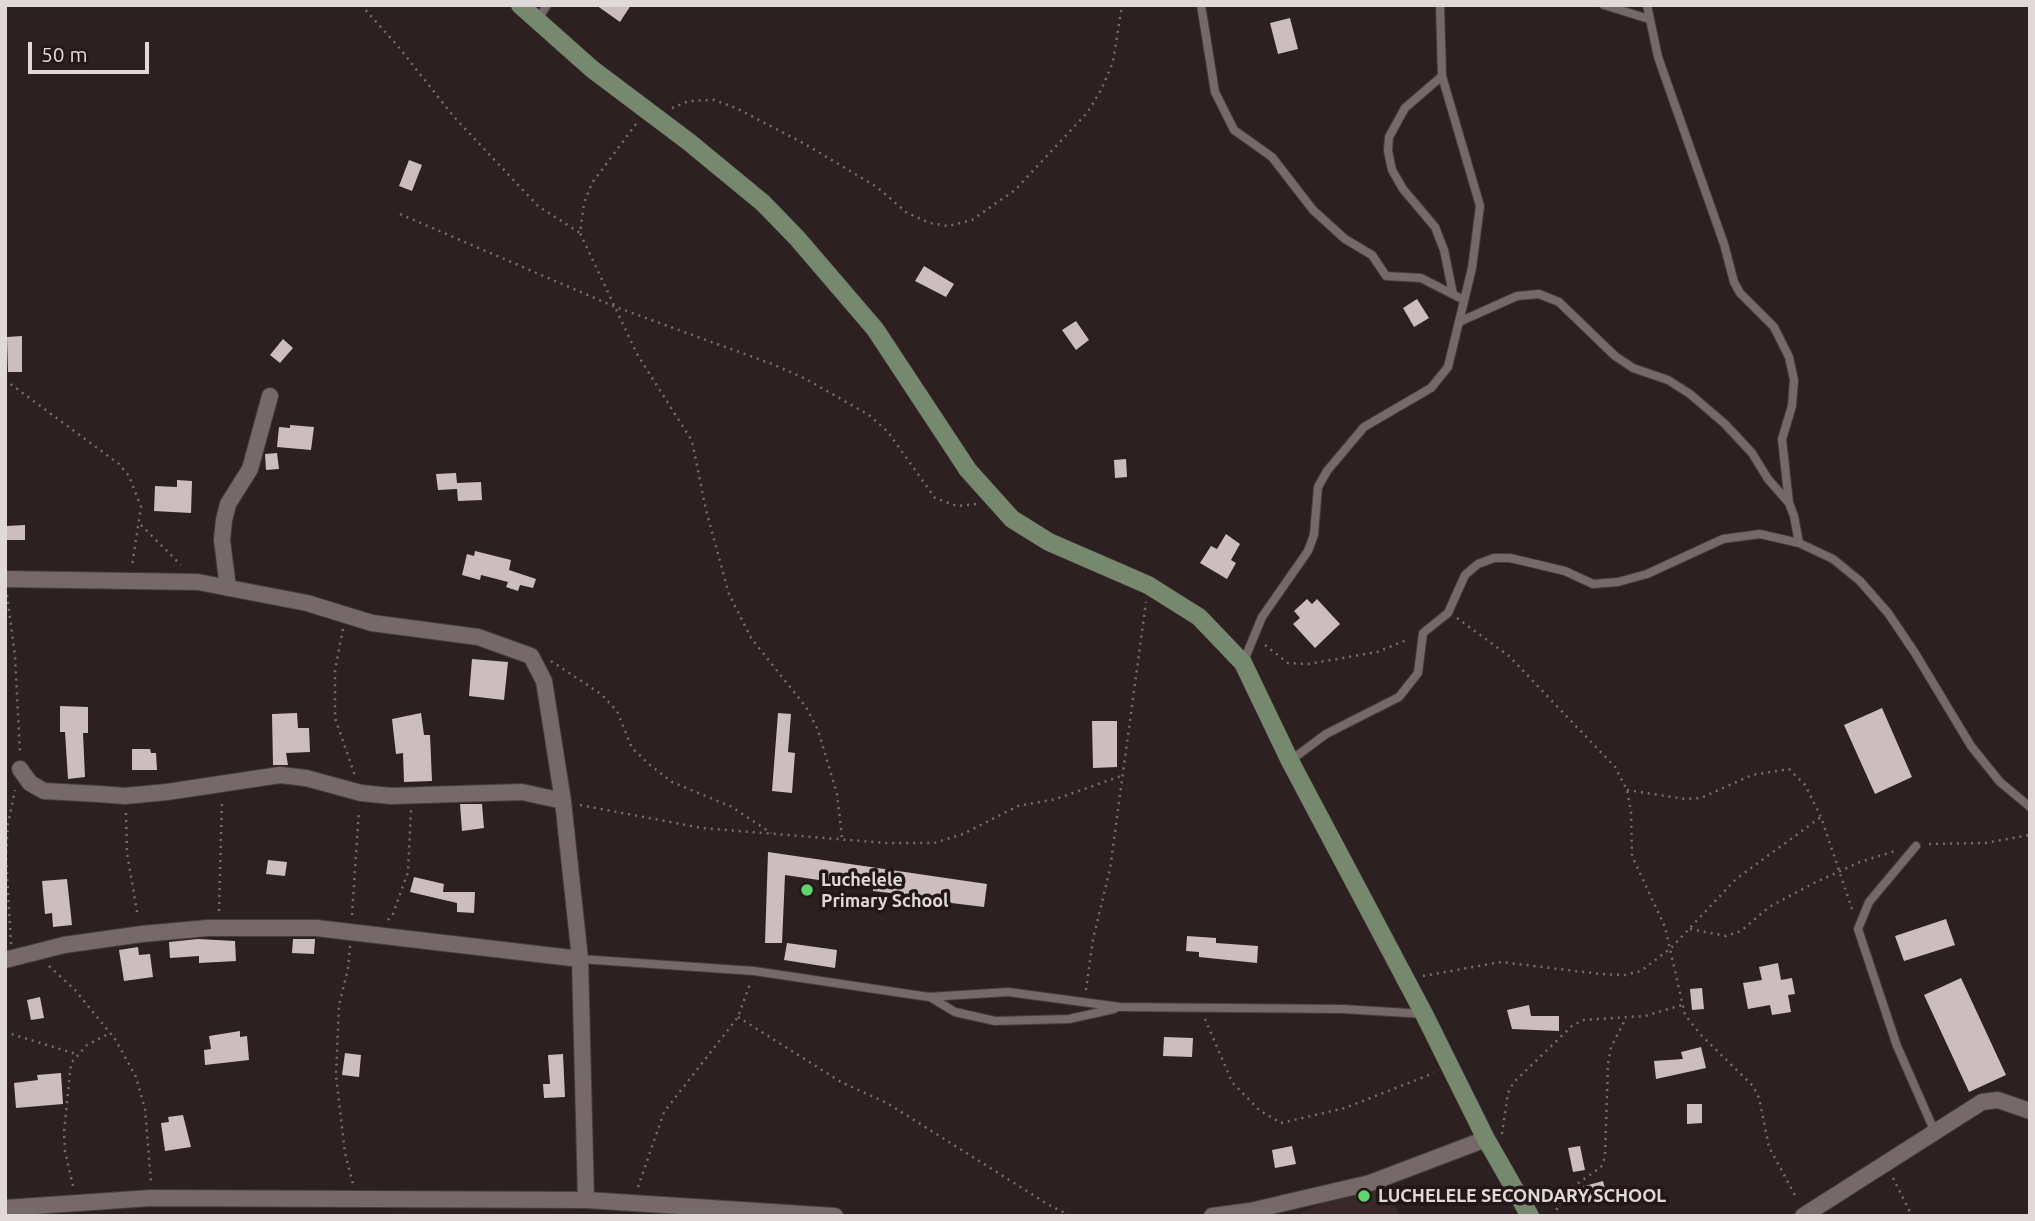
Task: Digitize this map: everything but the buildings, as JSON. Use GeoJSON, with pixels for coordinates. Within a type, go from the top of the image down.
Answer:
{"type":"FeatureCollection","features":[{"type":"Feature","properties":{"kind":"main road"},"geometry":{"type":"LineString","coordinates":[[520,5],[592,69],[763,203],[797,238],[875,329],[918,398],[993,501],[1013,519],[1049,542],[1148,585],[1199,617],[1243,663],[1290,761],[1406,979],[1486,1139],[1530,1216]]}},
{"type":"Feature","properties":{"kind":"street"},"geometry":{"type":"LineString","coordinates":[[228,587],[222,540],[224,520],[228,504],[250,469],[270,396]]}},
{"type":"Feature","properties":{"kind":"street"},"geometry":{"type":"LineString","coordinates":[[5,579],[198,582],[307,603],[346,616],[478,637],[531,656],[544,681],[563,801],[580,959],[586,1200]]}},
{"type":"Feature","properties":{"kind":"street"},"geometry":{"type":"LineString","coordinates":[[20,769],[30,783],[44,791],[125,796],[222,785],[280,775],[306,778],[360,793],[410,795],[522,792],[563,801]]}},
{"type":"Feature","properties":{"kind":"street"},"geometry":{"type":"LineString","coordinates":[[5,960],[34,951],[142,934],[208,929],[377,933],[580,959]]}},
{"type":"Feature","properties":{"kind":"street"},"geometry":{"type":"LineString","coordinates":[[1801,1210],[1982,1102],[1998,1100],[2030,1111]]}},
{"type":"Feature","properties":{"kind":"street"},"geometry":{"type":"LineString","coordinates":[[1212,1216],[1250,1212],[1370,1183],[1486,1139]]}},
{"type":"Feature","properties":{"kind":"street"},"geometry":{"type":"LineString","coordinates":[[5,1208],[150,1198],[361,1208],[586,1200],[835,1216]]}},
{"type":"Feature","properties":{"kind":"lane"},"geometry":{"type":"LineString","coordinates":[[537,21],[547,5]]}},
{"type":"Feature","properties":{"kind":"lane"},"geometry":{"type":"LineString","coordinates":[[1200,5],[1215,92],[1234,130],[1272,157],[1313,210],[1345,239],[1372,255],[1386,276],[1420,278],[1464,300]]}},
{"type":"Feature","properties":{"kind":"lane"},"geometry":{"type":"LineString","coordinates":[[1243,663],[1254,635],[1278,591],[1308,551],[1314,535],[1318,487],[1327,471],[1364,427],[1431,388],[1448,367],[1464,300],[1480,206],[1442,76],[1440,5]]}},
{"type":"Feature","properties":{"kind":"lane"},"geometry":{"type":"LineString","coordinates":[[1604,5],[1648,19]]}},
{"type":"Feature","properties":{"kind":"lane"},"geometry":{"type":"LineString","coordinates":[[1647,5],[1658,57],[1724,244],[1734,282],[1740,293],[1774,327],[1789,357],[1794,380],[1792,405],[1782,439],[1789,503],[1798,543]]}},
{"type":"Feature","properties":{"kind":"lane"},"geometry":{"type":"LineString","coordinates":[[1442,76],[1405,108],[1390,137],[1388,151],[1392,170],[1403,189],[1435,227],[1444,250],[1452,294]]}},
{"type":"Feature","properties":{"kind":"lane"},"geometry":{"type":"LineString","coordinates":[[1459,322],[1517,296],[1539,295],[1559,302],[1615,356],[1633,368],[1668,380],[1690,394],[1726,424],[1752,453],[1768,479],[1789,503]]}},
{"type":"Feature","properties":{"kind":"lane"},"geometry":{"type":"LineString","coordinates":[[1290,761],[1326,734],[1399,697],[1418,673],[1423,633],[1448,613],[1465,575],[1478,564],[1494,558],[1510,558],[1564,571],[1593,584],[1647,574],[1723,538],[1760,534],[1798,543],[1833,559],[1860,581],[1888,613],[1971,746],[2000,782],[2030,807]]}},
{"type":"Feature","properties":{"kind":"lane"},"geometry":{"type":"LineString","coordinates":[[1916,845],[1881,886],[1862,916],[1858,929],[1897,1046],[1934,1130]]}},
{"type":"Feature","properties":{"kind":"lane"},"geometry":{"type":"LineString","coordinates":[[580,959],[754,971],[929,997],[1008,992],[1120,1007],[1424,1014]]}},
{"type":"Feature","properties":{"kind":"lane"},"geometry":{"type":"LineString","coordinates":[[929,997],[955,1012],[995,1021],[1069,1019],[1120,1007]]}},
{"type":"Feature","properties":{"kind":"path"},"geometry":{"type":"LineString","coordinates":[[361,5],[397,45],[454,117],[538,206],[580,233],[660,394],[692,441],[706,510],[729,594],[751,638],[806,707],[818,730],[837,794],[842,838]]}},
{"type":"Feature","properties":{"kind":"path"},"geometry":{"type":"LineString","coordinates":[[580,233],[584,203],[592,183],[608,157],[653,115],[689,101],[715,100],[803,143],[877,187],[907,213],[930,223],[948,226],[972,220],[1015,190],[1087,113],[1113,62],[1122,5]]}},
{"type":"Feature","properties":{"kind":"path"},"geometry":{"type":"LineString","coordinates":[[400,214],[614,306],[772,364],[869,415],[888,432],[919,478],[942,502],[957,506],[993,501]]}},
{"type":"Feature","properties":{"kind":"path"},"geometry":{"type":"LineString","coordinates":[[5,380],[119,464],[138,493],[141,524],[130,579]]}},
{"type":"Feature","properties":{"kind":"path"},"geometry":{"type":"LineString","coordinates":[[141,524],[198,582]]}},
{"type":"Feature","properties":{"kind":"path"},"geometry":{"type":"LineString","coordinates":[[1084,1004],[1093,940],[1110,869],[1148,585]]}},
{"type":"Feature","properties":{"kind":"path"},"geometry":{"type":"LineString","coordinates":[[1448,613],[1480,632],[1538,685],[1615,767],[1626,790],[1631,811],[1633,856],[1658,909],[1671,948],[1679,978],[1682,1005],[1701,1035],[1753,1086],[1759,1098],[1769,1147],[1801,1210]]}},
{"type":"Feature","properties":{"kind":"path"},"geometry":{"type":"LineString","coordinates":[[346,616],[335,670],[335,718],[360,793],[348,969],[339,1005],[336,1076],[347,1165],[361,1208]]}},
{"type":"Feature","properties":{"kind":"path"},"geometry":{"type":"LineString","coordinates":[[1254,635],[1288,663],[1308,664],[1377,652],[1423,633]]}},
{"type":"Feature","properties":{"kind":"path"},"geometry":{"type":"LineString","coordinates":[[531,656],[556,662],[601,694],[617,711],[632,748],[672,782],[732,807],[771,833]]}},
{"type":"Feature","properties":{"kind":"path"},"geometry":{"type":"LineString","coordinates":[[1626,790],[1685,799],[1701,798],[1752,775],[1789,769],[1805,785],[1821,817],[1841,870],[1858,929]]}},
{"type":"Feature","properties":{"kind":"path"},"geometry":{"type":"LineString","coordinates":[[563,801],[702,828],[886,843],[934,843],[963,834],[1017,806],[1056,799],[1121,776]]}},
{"type":"Feature","properties":{"kind":"path"},"geometry":{"type":"LineString","coordinates":[[208,929],[219,911],[222,785]]}},
{"type":"Feature","properties":{"kind":"path"},"geometry":{"type":"LineString","coordinates":[[377,933],[393,914],[408,872],[410,795]]}},
{"type":"Feature","properties":{"kind":"path"},"geometry":{"type":"LineString","coordinates":[[125,796],[127,853],[142,934]]}},
{"type":"Feature","properties":{"kind":"path"},"geometry":{"type":"LineString","coordinates":[[1406,979],[1501,962],[1625,975],[1641,971],[1671,948],[1735,879],[1821,817]]}},
{"type":"Feature","properties":{"kind":"path"},"geometry":{"type":"LineString","coordinates":[[1688,929],[1726,936],[1741,932],[1769,907],[1841,870],[1916,845],[1985,843],[2030,835]]}},
{"type":"Feature","properties":{"kind":"path"},"geometry":{"type":"LineString","coordinates":[[34,951],[75,990],[110,1033],[136,1077],[145,1109],[150,1146],[150,1198]]}},
{"type":"Feature","properties":{"kind":"path"},"geometry":{"type":"LineString","coordinates":[[632,1203],[664,1112],[738,1017],[754,971]]}},
{"type":"Feature","properties":{"kind":"path"},"geometry":{"type":"LineString","coordinates":[[1499,1158],[1508,1093],[1513,1083],[1573,1026],[1584,1020],[1644,1016],[1682,1005]]}},
{"type":"Feature","properties":{"kind":"path"},"geometry":{"type":"LineString","coordinates":[[1200,1007],[1232,1082],[1259,1110],[1281,1123],[1345,1108],[1450,1066]]}},
{"type":"Feature","properties":{"kind":"path"},"geometry":{"type":"LineString","coordinates":[[738,1017],[841,1082],[887,1103],[1049,1205],[1071,1216]]}},
{"type":"Feature","properties":{"kind":"path"},"geometry":{"type":"LineString","coordinates":[[1553,1216],[1567,1191],[1601,1167],[1605,1157],[1608,1063],[1611,1047],[1626,1018]]}},
{"type":"Feature","properties":{"kind":"path"},"geometry":{"type":"LineString","coordinates":[[5,1032],[77,1054]]}},
{"type":"Feature","properties":{"kind":"path"},"geometry":{"type":"LineString","coordinates":[[76,1203],[65,1151],[64,1132],[71,1063],[87,1045],[110,1033]]}},
{"type":"Feature","properties":{"kind":"path"},"geometry":{"type":"LineString","coordinates":[[1883,1163],[1900,1188],[1912,1216]]}},
{"type":"Feature","properties":{"kind":"shaded area","name":"LUCHELELE SECONDARY SCHOOL"},"geometry":{"type":"Polygon","coordinates":[[[1382,1177],[1400,1216],[1294,1216],[1382,1177]]]}},
{"type":"Feature","properties":{"kind":"place","name":"Luchelele Primary School"},"geometry":{"type":"Point","coordinates":[807,890]}},
{"type":"Feature","properties":{"kind":"place","name":"LUCHELELE SECONDARY SCHOOL"},"geometry":{"type":"Point","coordinates":[1364,1196]}}]}
